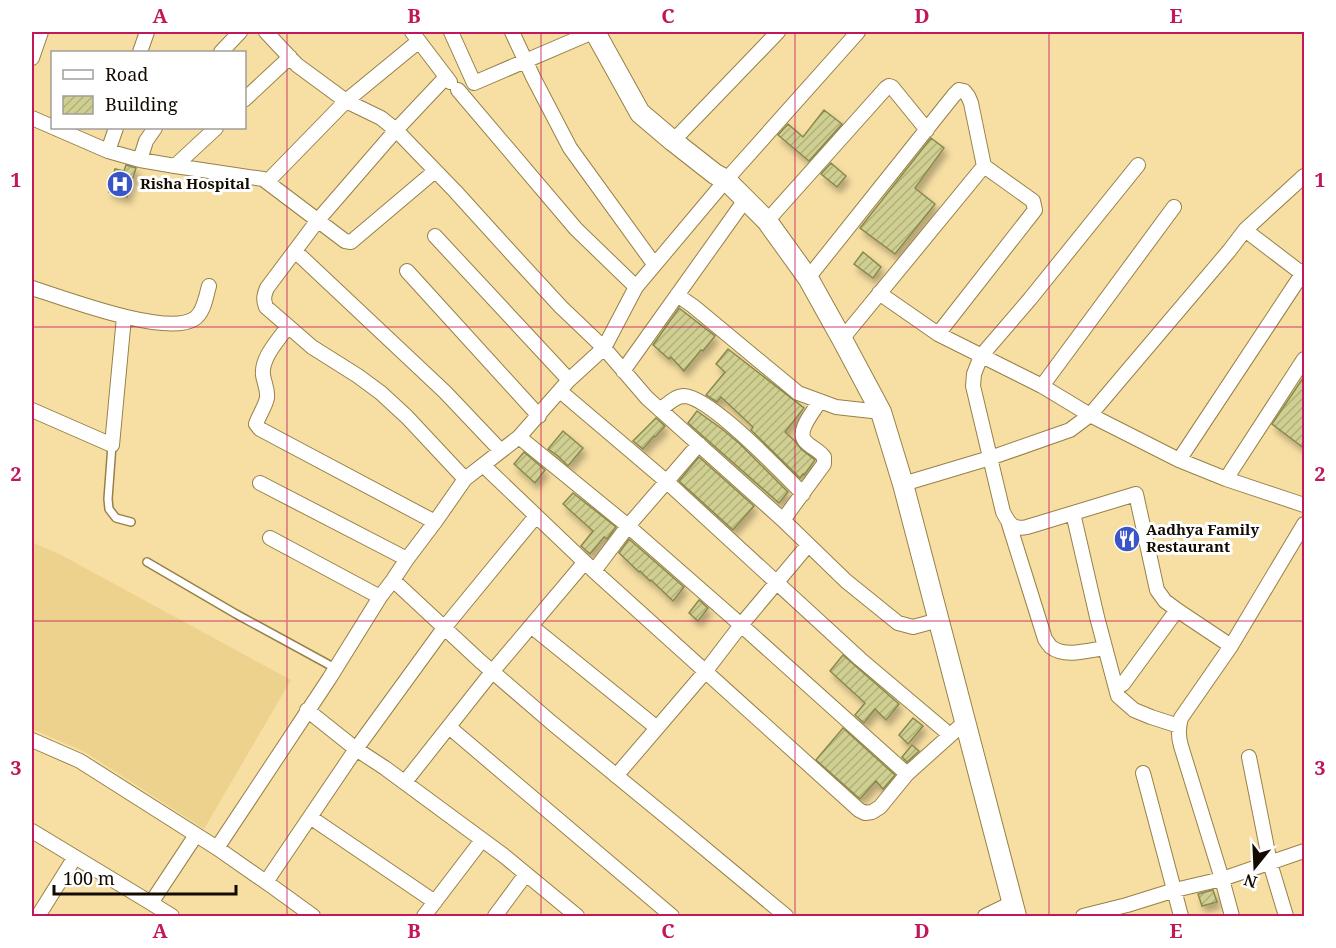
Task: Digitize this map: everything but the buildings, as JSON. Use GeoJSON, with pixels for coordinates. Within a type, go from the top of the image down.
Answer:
{"type":"FeatureCollection","features":[{"type":"Feature","properties":{"kind":"main road"},"geometry":{"type":"LineString","coordinates":[[594,32],[640,113],[715,174],[726,180],[767,220],[808,278],[881,412],[903,484],[1014,910]]}},
{"type":"Feature","properties":{"kind":"street"},"geometry":{"type":"LineString","coordinates":[[32,58],[41,32]]}},
{"type":"Feature","properties":{"kind":"street"},"geometry":{"type":"LineString","coordinates":[[140,51],[147,32]]}},
{"type":"Feature","properties":{"kind":"street"},"geometry":{"type":"LineString","coordinates":[[222,51],[240,32]]}},
{"type":"Feature","properties":{"kind":"street"},"geometry":{"type":"LineString","coordinates":[[266,32],[297,65],[346,101],[381,118],[396,130],[553,298],[604,348],[647,398],[783,520],[846,581],[898,623],[913,627],[939,620]]}},
{"type":"Feature","properties":{"kind":"street"},"geometry":{"type":"LineString","coordinates":[[451,32],[474,83]]}},
{"type":"Feature","properties":{"kind":"street"},"geometry":{"type":"LineString","coordinates":[[512,32],[570,148],[654,264]]}},
{"type":"Feature","properties":{"kind":"street"},"geometry":{"type":"LineString","coordinates":[[458,90],[594,32]]}},
{"type":"Feature","properties":{"kind":"street"},"geometry":{"type":"LineString","coordinates":[[673,141],[778,32]]}},
{"type":"Feature","properties":{"kind":"street"},"geometry":{"type":"LineString","coordinates":[[217,848],[380,597],[465,479],[519,436],[604,348],[636,287],[654,264],[858,32]]}},
{"type":"Feature","properties":{"kind":"street"},"geometry":{"type":"LineString","coordinates":[[268,182],[346,101],[415,36],[446,77],[576,230],[636,287]]}},
{"type":"Feature","properties":{"kind":"street"},"geometry":{"type":"LineString","coordinates":[[246,98],[290,57]]}},
{"type":"Feature","properties":{"kind":"street"},"geometry":{"type":"LineString","coordinates":[[446,77],[396,130],[318,220],[267,288],[264,302],[266,307],[312,346],[381,393],[407,417],[465,479]]}},
{"type":"Feature","properties":{"kind":"street"},"geometry":{"type":"LineString","coordinates":[[767,220],[886,88],[892,87],[927,130]]}},
{"type":"Feature","properties":{"kind":"street"},"geometry":{"type":"LineString","coordinates":[[808,278],[954,95],[959,90],[964,91],[971,103],[984,166],[1033,201],[1035,210],[938,334]]}},
{"type":"Feature","properties":{"kind":"street"},"geometry":{"type":"LineString","coordinates":[[32,118],[51,126]]}},
{"type":"Feature","properties":{"kind":"street"},"geometry":{"type":"LineString","coordinates":[[57,129],[108,152],[140,160],[258,177],[268,182],[345,241],[351,242],[435,171]]}},
{"type":"Feature","properties":{"kind":"street"},"geometry":{"type":"LineString","coordinates":[[108,152],[116,129]]}},
{"type":"Feature","properties":{"kind":"street"},"geometry":{"type":"LineString","coordinates":[[140,160],[146,141],[154,129]]}},
{"type":"Feature","properties":{"kind":"street"},"geometry":{"type":"LineString","coordinates":[[175,166],[215,129]]}},
{"type":"Feature","properties":{"kind":"street"},"geometry":{"type":"LineString","coordinates":[[1105,648],[1072,653],[1052,648],[1045,639],[1009,524],[1003,512],[973,386],[981,356],[1030,300],[1138,165]]}},
{"type":"Feature","properties":{"kind":"street"},"geometry":{"type":"LineString","coordinates":[[842,339],[984,166]]}},
{"type":"Feature","properties":{"kind":"street"},"geometry":{"type":"LineString","coordinates":[[903,484],[990,458],[1070,430],[1090,415],[1245,230],[1305,176]]}},
{"type":"Feature","properties":{"kind":"street"},"geometry":{"type":"LineString","coordinates":[[623,371],[745,200]]}},
{"type":"Feature","properties":{"kind":"street"},"geometry":{"type":"LineString","coordinates":[[1042,386],[1174,207]]}},
{"type":"Feature","properties":{"kind":"street"},"geometry":{"type":"LineString","coordinates":[[1179,460],[1304,273],[1245,230]]}},
{"type":"Feature","properties":{"kind":"street"},"geometry":{"type":"LineString","coordinates":[[435,236],[565,386],[860,660],[950,735]]}},
{"type":"Feature","properties":{"kind":"street"},"geometry":{"type":"LineString","coordinates":[[295,251],[445,392],[501,451]]}},
{"type":"Feature","properties":{"kind":"street"},"geometry":{"type":"LineString","coordinates":[[407,271],[539,416]]}},
{"type":"Feature","properties":{"kind":"street"},"geometry":{"type":"LineString","coordinates":[[32,288],[124,316],[156,323],[181,323],[195,319],[202,310],[209,286]]}},
{"type":"Feature","properties":{"kind":"street"},"geometry":{"type":"LineString","coordinates":[[879,293],[938,334],[1042,386],[1090,415],[1179,460],[1226,479],[1303,500]]}},
{"type":"Feature","properties":{"kind":"street"},"geometry":{"type":"LineString","coordinates":[[677,295],[798,393],[836,407],[881,412]]}},
{"type":"Feature","properties":{"kind":"street"},"geometry":{"type":"LineString","coordinates":[[32,410],[112,445],[124,316]]}},
{"type":"Feature","properties":{"kind":"street"},"geometry":{"type":"LineString","coordinates":[[288,326],[266,358],[263,377],[268,390],[256,424],[260,429],[435,522]]}},
{"type":"Feature","properties":{"kind":"street"},"geometry":{"type":"LineString","coordinates":[[1226,479],[1305,359]]}},
{"type":"Feature","properties":{"kind":"street"},"geometry":{"type":"LineString","coordinates":[[660,410],[677,397],[687,396],[705,404],[744,436],[803,494]]}},
{"type":"Feature","properties":{"kind":"street"},"geometry":{"type":"LineString","coordinates":[[783,520],[824,464],[824,457],[821,453],[804,440],[802,435],[803,428],[820,401]]}},
{"type":"Feature","properties":{"kind":"street"},"geometry":{"type":"LineString","coordinates":[[519,436],[628,526],[906,774]]}},
{"type":"Feature","properties":{"kind":"street"},"geometry":{"type":"LineString","coordinates":[[405,782],[531,626],[628,526],[699,444]]}},
{"type":"Feature","properties":{"kind":"street"},"geometry":{"type":"LineString","coordinates":[[483,465],[589,567],[859,810],[865,813],[880,807],[906,774],[966,721]]}},
{"type":"Feature","properties":{"kind":"street"},"geometry":{"type":"LineString","coordinates":[[260,483],[407,559]]}},
{"type":"Feature","properties":{"kind":"street"},"geometry":{"type":"LineString","coordinates":[[1009,524],[1020,529],[1136,494],[1157,590],[1165,601],[1231,646]]}},
{"type":"Feature","properties":{"kind":"street"},"geometry":{"type":"LineString","coordinates":[[1073,513],[1096,616],[1118,696],[1134,710],[1179,726]]}},
{"type":"Feature","properties":{"kind":"street"},"geometry":{"type":"LineString","coordinates":[[266,882],[356,749],[444,628],[536,516]]}},
{"type":"Feature","properties":{"kind":"street"},"geometry":{"type":"LineString","coordinates":[[1232,916],[1178,736],[1179,726],[1305,524]]}},
{"type":"Feature","properties":{"kind":"street"},"geometry":{"type":"LineString","coordinates":[[270,538],[380,597]]}},
{"type":"Feature","properties":{"kind":"street"},"geometry":{"type":"LineString","coordinates":[[616,776],[705,672],[808,545]]}},
{"type":"Feature","properties":{"kind":"street"},"geometry":{"type":"LineString","coordinates":[[393,580],[492,672],[786,916]]}},
{"type":"Feature","properties":{"kind":"street"},"geometry":{"type":"LineString","coordinates":[[1123,684],[1177,610]]}},
{"type":"Feature","properties":{"kind":"street"},"geometry":{"type":"LineString","coordinates":[[531,626],[657,728]]}},
{"type":"Feature","properties":{"kind":"street"},"geometry":{"type":"LineString","coordinates":[[307,710],[356,749],[405,782],[526,874],[568,914]]}},
{"type":"Feature","properties":{"kind":"street"},"geometry":{"type":"LineString","coordinates":[[448,727],[672,916]]}},
{"type":"Feature","properties":{"kind":"street"},"geometry":{"type":"LineString","coordinates":[[32,740],[80,761],[217,848],[313,916]]}},
{"type":"Feature","properties":{"kind":"street"},"geometry":{"type":"LineString","coordinates":[[1249,757],[1270,863],[1286,916]]}},
{"type":"Feature","properties":{"kind":"street"},"geometry":{"type":"LineString","coordinates":[[1143,773],[1181,916]]}},
{"type":"Feature","properties":{"kind":"street"},"geometry":{"type":"LineString","coordinates":[[310,817],[435,902]]}},
{"type":"Feature","properties":{"kind":"street"},"geometry":{"type":"LineString","coordinates":[[32,831],[172,916]]}},
{"type":"Feature","properties":{"kind":"street"},"geometry":{"type":"LineString","coordinates":[[151,903],[196,835]]}},
{"type":"Feature","properties":{"kind":"street"},"geometry":{"type":"LineString","coordinates":[[424,916],[482,840]]}},
{"type":"Feature","properties":{"kind":"street"},"geometry":{"type":"LineString","coordinates":[[1083,916],[1129,911],[1175,890],[1222,879],[1305,851]]}},
{"type":"Feature","properties":{"kind":"street"},"geometry":{"type":"LineString","coordinates":[[38,916],[75,857]]}},
{"type":"Feature","properties":{"kind":"street"},"geometry":{"type":"LineString","coordinates":[[495,916],[526,874]]}},
{"type":"Feature","properties":{"kind":"street"},"geometry":{"type":"LineString","coordinates":[[985,916],[1014,910]]}},
{"type":"Feature","properties":{"kind":"lane"},"geometry":{"type":"LineString","coordinates":[[112,445],[109,509],[116,518],[131,522]]}},
{"type":"Feature","properties":{"kind":"lane"},"geometry":{"type":"LineString","coordinates":[[147,562],[335,668]]}},
{"type":"Feature","properties":{"kind":"shaded area"},"geometry":{"type":"Polygon","coordinates":[[[32,542],[63,556],[291,680],[204,829],[85,752],[32,729],[32,542]]]}},
{"type":"Feature","properties":{"kind":"place","name":"Risha Hospital"},"geometry":{"type":"Point","coordinates":[120,184]}},
{"type":"Feature","properties":{"kind":"place","name":"Aadhya Family Restaurant"},"geometry":{"type":"Point","coordinates":[1127,539]}}]}
